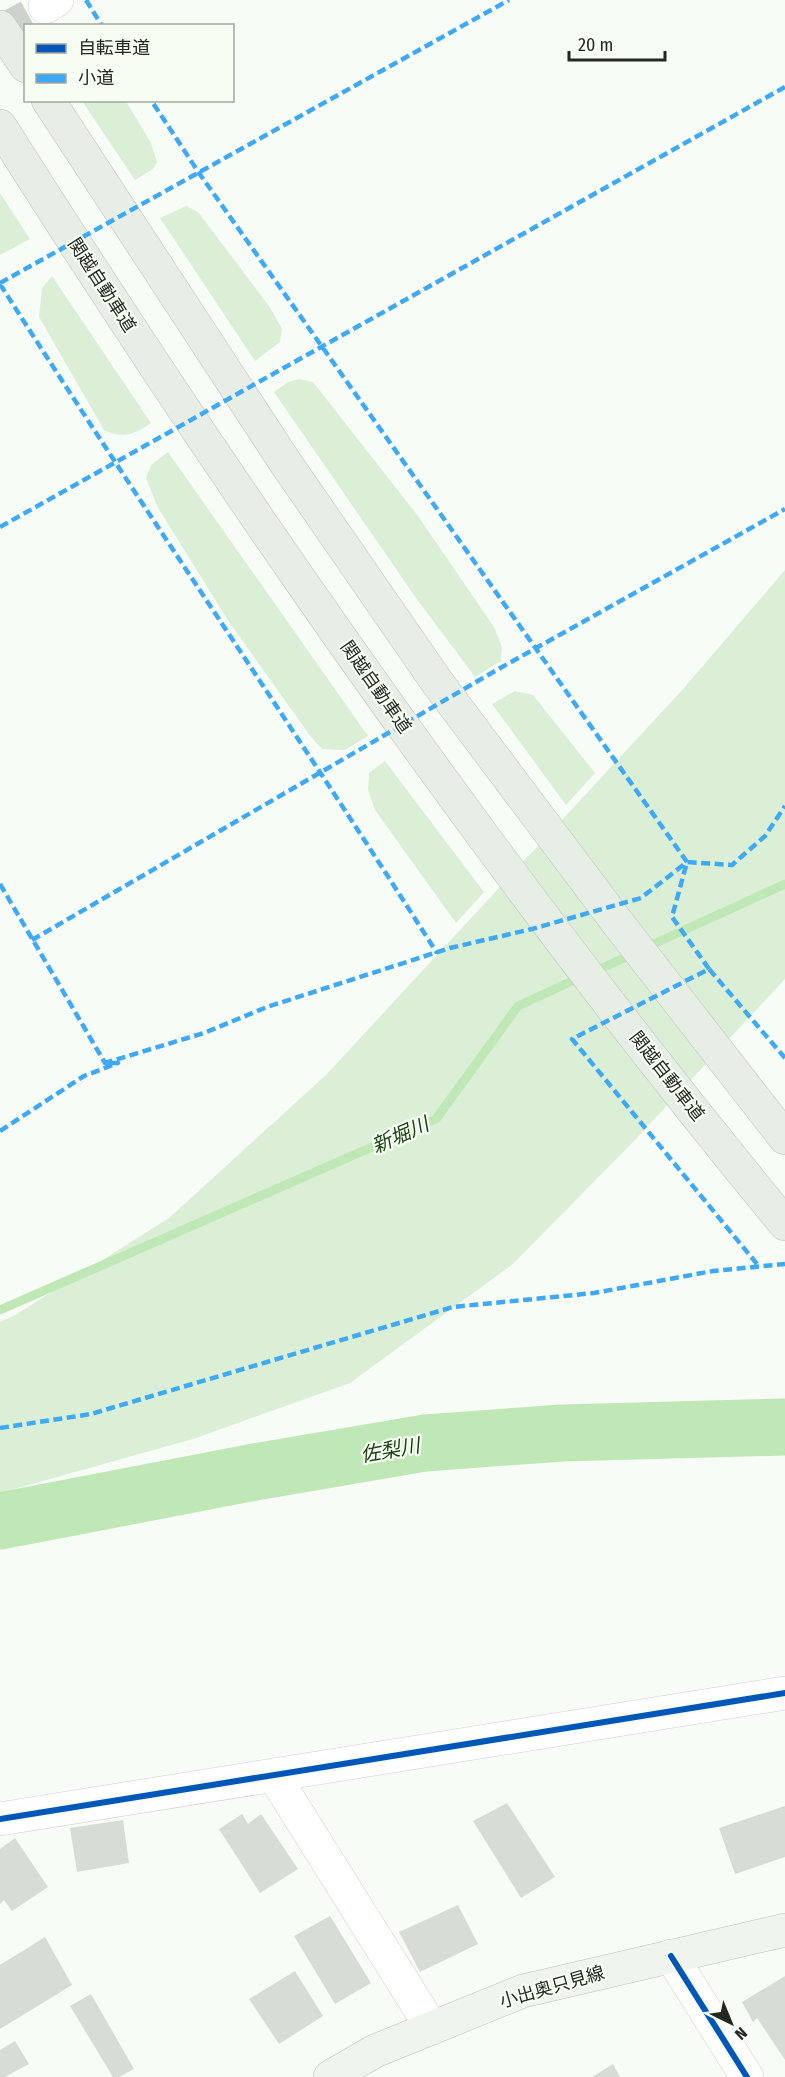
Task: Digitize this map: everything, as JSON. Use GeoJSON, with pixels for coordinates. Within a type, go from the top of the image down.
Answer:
{"type":"FeatureCollection","features":[{"type":"Feature","properties":{"kind":"highway"},"geometry":{"type":"LineString","coordinates":[[0,27],[24,63]]}},
{"type":"Feature","properties":{"kind":"highway"},"geometry":{"type":"LineString","coordinates":[[49,102],[285,462],[398,625],[617,922],[785,1138]]}},
{"type":"Feature","properties":{"kind":"highway","name":"関越自動車道"},"geometry":{"type":"LineString","coordinates":[[0,126],[84,259],[242,495],[392,710],[567,948],[785,1224]]}},
{"type":"Feature","properties":{"kind":"main road","name":"小出奥只見線"},"geometry":{"type":"LineString","coordinates":[[330,2077],[375,2051],[524,1991],[785,1930]]}},
{"type":"Feature","properties":{"kind":"street"},"geometry":{"type":"LineString","coordinates":[[0,1819],[785,1693]]}},
{"type":"Feature","properties":{"kind":"street"},"geometry":{"type":"LineString","coordinates":[[274,1776],[432,2028]]}},
{"type":"Feature","properties":{"kind":"street"},"geometry":{"type":"LineString","coordinates":[[671,1956],[747,2077]]}},
{"type":"Feature","properties":{"kind":"green space"},"geometry":{"type":"Polygon","coordinates":[[[83,102],[127,102],[151,143],[157,162],[153,169],[135,180],[83,102]]]}},
{"type":"Feature","properties":{"kind":"green space"},"geometry":{"type":"Polygon","coordinates":[[[0,193],[30,239],[0,255],[0,193]]]}},
{"type":"Feature","properties":{"kind":"green space"},"geometry":{"type":"Polygon","coordinates":[[[186,206],[198,212],[269,306],[282,329],[280,342],[255,361],[160,218],[186,206]]]}},
{"type":"Feature","properties":{"kind":"green space"},"geometry":{"type":"Polygon","coordinates":[[[52,276],[151,423],[145,427],[134,433],[123,435],[104,430],[39,317],[42,288],[52,276]]]}},
{"type":"Feature","properties":{"kind":"green space"},"geometry":{"type":"Polygon","coordinates":[[[299,379],[313,382],[418,516],[494,627],[502,647],[501,661],[475,677],[416,598],[274,392],[288,382],[299,379]]]}},
{"type":"Feature","properties":{"kind":"green space"},"geometry":{"type":"Polygon","coordinates":[[[168,452],[368,736],[345,750],[322,749],[311,737],[227,619],[157,506],[146,478],[151,465],[168,452]]]}},
{"type":"Feature","properties":{"kind":"green space"},"geometry":{"type":"Polygon","coordinates":[[[785,570],[785,979],[633,1142],[513,1264],[350,1383],[193,1439],[0,1493],[0,1322],[17,1314],[169,1218],[326,1075],[684,688],[785,570]]]}},
{"type":"Feature","properties":{"kind":"green space"},"geometry":{"type":"Polygon","coordinates":[[[515,691],[533,695],[595,773],[566,805],[492,704],[515,691]]]}},
{"type":"Feature","properties":{"kind":"green space"},"geometry":{"type":"Polygon","coordinates":[[[385,761],[484,892],[456,923],[375,810],[368,790],[369,773],[385,761]]]}},
{"type":"Feature","properties":{"kind":"building"},"geometry":{"type":"Polygon","coordinates":[[[507,1803],[555,1877],[521,1898],[473,1821],[507,1803]]]}},
{"type":"Feature","properties":{"kind":"building"},"geometry":{"type":"Polygon","coordinates":[[[785,1806],[785,1857],[735,1874],[719,1828],[785,1806]]]}},
{"type":"Feature","properties":{"kind":"building"},"geometry":{"type":"Polygon","coordinates":[[[242,1814],[248,1824],[261,1814],[298,1869],[260,1893],[219,1829],[242,1814]]]}},
{"type":"Feature","properties":{"kind":"building"},"geometry":{"type":"Polygon","coordinates":[[[123,1820],[129,1863],[77,1872],[70,1828],[123,1820]]]}},
{"type":"Feature","properties":{"kind":"building"},"geometry":{"type":"Polygon","coordinates":[[[15,1838],[48,1887],[12,1911],[4,1900],[0,1904],[0,1849],[15,1838]]]}},
{"type":"Feature","properties":{"kind":"building"},"geometry":{"type":"Polygon","coordinates":[[[458,1905],[478,1944],[420,1972],[399,1932],[458,1905]]]}},
{"type":"Feature","properties":{"kind":"building"},"geometry":{"type":"Polygon","coordinates":[[[330,1916],[371,1983],[335,2004],[294,1936],[330,1916]]]}},
{"type":"Feature","properties":{"kind":"building"},"geometry":{"type":"Polygon","coordinates":[[[45,1937],[72,1985],[0,2029],[0,1965],[45,1937]]]}},
{"type":"Feature","properties":{"kind":"building"},"geometry":{"type":"Polygon","coordinates":[[[295,1971],[323,2016],[279,2044],[249,1999],[295,1971]]]}},
{"type":"Feature","properties":{"kind":"building"},"geometry":{"type":"Polygon","coordinates":[[[785,1976],[785,2060],[757,2018],[753,2022],[742,2002],[785,1976]]]}},
{"type":"Feature","properties":{"kind":"building"},"geometry":{"type":"Polygon","coordinates":[[[91,1994],[134,2069],[119,2077],[113,2077],[70,2006],[91,1994]]]}},
{"type":"Feature","properties":{"kind":"building"},"geometry":{"type":"Polygon","coordinates":[[[15,2041],[29,2064],[5,2077],[0,2077],[0,2050],[15,2041]]]}},
{"type":"Feature","properties":{"kind":"building"},"geometry":{"type":"Polygon","coordinates":[[[613,2064],[620,2077],[592,2077],[613,2064]]]}},
{"type":"Feature","properties":{"kind":"waterway","name":"新堀川"},"geometry":{"type":"LineString","coordinates":[[645,948],[785,884]]}},
{"type":"Feature","properties":{"kind":"waterway","name":"新堀川"},"geometry":{"type":"LineString","coordinates":[[593,972],[633,954]]}},
{"type":"Feature","properties":{"kind":"waterway","name":"新堀川"},"geometry":{"type":"LineString","coordinates":[[0,1310],[436,1119],[518,1006],[581,977]]}},
{"type":"Feature","properties":{"kind":"waterway","name":"佐梨川"},"geometry":{"type":"LineString","coordinates":[[0,1521],[255,1472],[425,1443],[562,1433],[785,1427]]}},
{"type":"Feature","properties":{"kind":"tunnel"},"geometry":{"type":"LineString","coordinates":[[0,32],[45,7]]}},
{"type":"Feature","properties":{"kind":"marked path"},"geometry":{"type":"LineString","coordinates":[[86,0],[101,24]]}},
{"type":"Feature","properties":{"kind":"marked path"},"geometry":{"type":"LineString","coordinates":[[0,283],[509,0]]}},
{"type":"Feature","properties":{"kind":"marked path"},"geometry":{"type":"LineString","coordinates":[[0,527],[785,87]]}},
{"type":"Feature","properties":{"kind":"marked path"},"geometry":{"type":"LineString","coordinates":[[0,1131],[84,1076],[118,1063],[105,1063],[204,1033],[267,1007],[450,948],[532,929],[641,898],[687,862],[199,173],[152,102]]}},
{"type":"Feature","properties":{"kind":"marked path"},"geometry":{"type":"LineString","coordinates":[[0,284],[437,953]]}},
{"type":"Feature","properties":{"kind":"marked path"},"geometry":{"type":"LineString","coordinates":[[32,940],[495,671],[785,509]]}},
{"type":"Feature","properties":{"kind":"marked path"},"geometry":{"type":"LineString","coordinates":[[709,969],[672,917],[687,862],[732,865],[765,836],[785,806]]}},
{"type":"Feature","properties":{"kind":"marked path"},"geometry":{"type":"LineString","coordinates":[[0,884],[105,1063]]}},
{"type":"Feature","properties":{"kind":"marked path"},"geometry":{"type":"LineString","coordinates":[[757,1264],[572,1039],[709,969],[785,1058]]}},
{"type":"Feature","properties":{"kind":"marked path"},"geometry":{"type":"LineString","coordinates":[[0,1428],[91,1414],[453,1307],[594,1293],[713,1271],[785,1264]]}},
{"type":"Feature","properties":{"kind":"cycle path"},"geometry":{"type":"LineString","coordinates":[[0,1819],[785,1693]]}},
{"type":"Feature","properties":{"kind":"cycle path"},"geometry":{"type":"LineString","coordinates":[[671,1956],[747,2077]]}}]}
